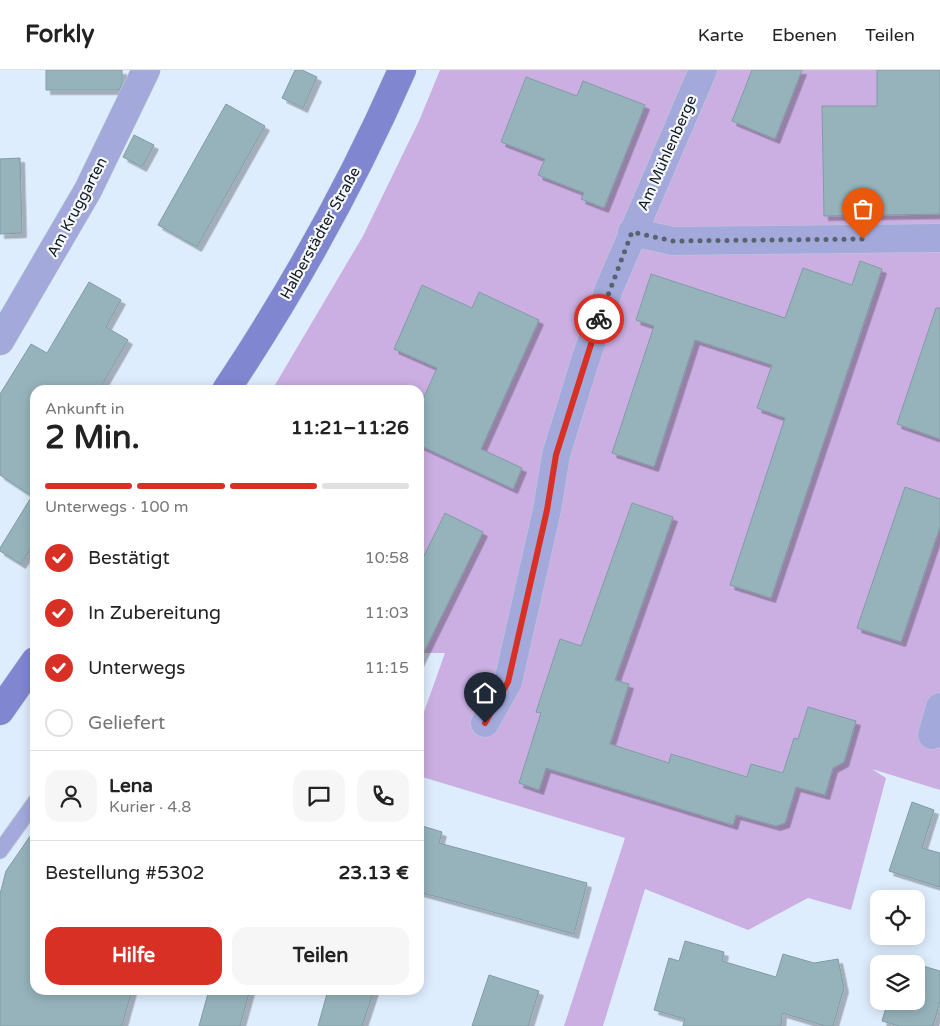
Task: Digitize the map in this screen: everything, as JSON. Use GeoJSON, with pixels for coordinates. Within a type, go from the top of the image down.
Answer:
{"type":"FeatureCollection","features":[{"type":"Feature","properties":{"kind":"main road","name":"Halberstädter Straße"},"geometry":{"type":"LineString","coordinates":[[229,385],[268,328],[324,229],[381,118],[402,70]]}},
{"type":"Feature","properties":{"kind":"main road"},"geometry":{"type":"LineString","coordinates":[[0,711],[30,670]]}},
{"type":"Feature","properties":{"kind":"street","name":"Am Kruggarten"},"geometry":{"type":"LineString","coordinates":[[0,341],[83,199],[146,70]]}},
{"type":"Feature","properties":{"kind":"street","name":"Am Mühlenberge"},"geometry":{"type":"LineString","coordinates":[[485,723],[508,682],[547,510],[556,455],[609,289],[703,70]]}},
{"type":"Feature","properties":{"kind":"street"},"geometry":{"type":"LineString","coordinates":[[632,232],[673,241],[940,238]]}},
{"type":"Feature","properties":{"kind":"street"},"geometry":{"type":"LineString","coordinates":[[932,734],[940,708]]}},
{"type":"Feature","properties":{"kind":"lane"},"geometry":{"type":"LineString","coordinates":[[0,851],[30,809]]}},
{"type":"Feature","properties":{"kind":"shaded area"},"geometry":{"type":"Polygon","coordinates":[[[440,70],[940,70],[940,790],[872,769],[886,778],[851,910],[808,898],[748,930],[645,889],[603,1026],[564,1026],[625,838],[424,778],[424,712],[445,653],[424,653],[424,385],[275,385],[363,236],[419,121],[440,70]]]}},
{"type":"Feature","properties":{"kind":"building"},"geometry":{"type":"Polygon","coordinates":[[[46,70],[122,70],[122,83],[119,90],[46,90],[46,70]]]}},
{"type":"Feature","properties":{"kind":"building"},"geometry":{"type":"Polygon","coordinates":[[[295,70],[302,70],[317,77],[303,108],[282,98],[295,70]]]}},
{"type":"Feature","properties":{"kind":"building"},"geometry":{"type":"Polygon","coordinates":[[[752,70],[802,70],[775,139],[732,121],[752,70]]]}},
{"type":"Feature","properties":{"kind":"building"},"geometry":{"type":"Polygon","coordinates":[[[877,70],[940,70],[940,214],[824,216],[822,106],[877,106],[877,70]]]}},
{"type":"Feature","properties":{"kind":"building"},"geometry":{"type":"Polygon","coordinates":[[[526,77],[577,96],[583,81],[645,105],[604,208],[581,199],[584,193],[538,175],[545,159],[501,142],[526,77]]]}},
{"type":"Feature","properties":{"kind":"building"},"geometry":{"type":"Polygon","coordinates":[[[226,104],[265,126],[197,247],[158,225],[226,104]]]}},
{"type":"Feature","properties":{"kind":"building"},"geometry":{"type":"Polygon","coordinates":[[[134,135],[154,145],[142,167],[123,157],[134,135]]]}},
{"type":"Feature","properties":{"kind":"building"},"geometry":{"type":"Polygon","coordinates":[[[20,158],[22,233],[0,234],[0,159],[20,158]]]}},
{"type":"Feature","properties":{"kind":"building"},"geometry":{"type":"Polygon","coordinates":[[[860,261],[882,269],[771,598],[730,585],[785,418],[757,408],[772,365],[695,340],[654,467],[612,453],[654,326],[636,320],[651,274],[785,318],[803,268],[852,285],[860,261]]]}},
{"type":"Feature","properties":{"kind":"building"},"geometry":{"type":"Polygon","coordinates":[[[89,282],[121,300],[106,327],[128,340],[102,385],[30,385],[30,495],[0,475],[0,394],[31,344],[47,353],[89,282]]]}},
{"type":"Feature","properties":{"kind":"building"},"geometry":{"type":"Polygon","coordinates":[[[422,285],[472,308],[479,292],[539,320],[481,449],[522,468],[513,489],[424,447],[424,397],[437,368],[394,349],[422,285]]]}},
{"type":"Feature","properties":{"kind":"building"},"geometry":{"type":"Polygon","coordinates":[[[936,308],[940,308],[940,439],[897,424],[936,308]]]}},
{"type":"Feature","properties":{"kind":"building"},"geometry":{"type":"Polygon","coordinates":[[[905,487],[940,499],[940,527],[901,642],[857,628],[905,487]]]}},
{"type":"Feature","properties":{"kind":"building"},"geometry":{"type":"Polygon","coordinates":[[[30,499],[30,550],[21,564],[0,551],[0,548],[30,499]]]}},
{"type":"Feature","properties":{"kind":"building"},"geometry":{"type":"Polygon","coordinates":[[[632,503],[673,517],[615,680],[629,684],[610,744],[669,763],[671,754],[747,777],[751,764],[783,773],[794,738],[798,739],[808,707],[856,721],[844,762],[833,768],[825,795],[796,787],[785,823],[776,826],[736,815],[733,825],[546,768],[539,790],[519,783],[541,713],[536,712],[560,639],[581,646],[632,503]]]}},
{"type":"Feature","properties":{"kind":"building"},"geometry":{"type":"Polygon","coordinates":[[[445,513],[483,532],[424,652],[424,556],[445,513]]]}},
{"type":"Feature","properties":{"kind":"building"},"geometry":{"type":"Polygon","coordinates":[[[912,802],[934,810],[922,848],[940,853],[940,887],[889,871],[912,802]]]}},
{"type":"Feature","properties":{"kind":"building"},"geometry":{"type":"Polygon","coordinates":[[[424,827],[442,832],[439,843],[587,883],[574,934],[424,893],[424,827]]]}},
{"type":"Feature","properties":{"kind":"building"},"geometry":{"type":"Polygon","coordinates":[[[30,836],[30,995],[131,995],[122,1026],[0,1026],[0,894],[6,871],[30,836]]]}},
{"type":"Feature","properties":{"kind":"building"},"geometry":{"type":"Polygon","coordinates":[[[685,941],[724,952],[722,961],[776,977],[783,954],[814,963],[838,959],[844,988],[833,1026],[825,1026],[782,1013],[781,1026],[683,1026],[685,1019],[654,1010],[669,958],[679,961],[685,941]]]}},
{"type":"Feature","properties":{"kind":"building"},"geometry":{"type":"Polygon","coordinates":[[[925,967],[940,971],[940,1001],[933,1026],[899,1026],[882,1021],[885,1010],[925,1010],[925,967]]]}},
{"type":"Feature","properties":{"kind":"building"},"geometry":{"type":"Polygon","coordinates":[[[489,975],[539,991],[528,1026],[472,1026],[489,975]]]}},
{"type":"Feature","properties":{"kind":"building"},"geometry":{"type":"Polygon","coordinates":[[[208,995],[249,995],[240,1026],[199,1026],[208,995]]]}},
{"type":"Feature","properties":{"kind":"building"},"geometry":{"type":"Polygon","coordinates":[[[327,995],[372,995],[362,1026],[318,1026],[327,995]]]}},
{"type":"Feature","properties":{"kind":"way so far"},"geometry":{"type":"LineString","coordinates":[[599,319],[632,232],[673,241],[863,239]]}},
{"type":"Feature","properties":{"kind":"route"},"geometry":{"type":"LineString","coordinates":[[485,723],[508,682],[547,510],[556,455],[599,319]]}}]}
